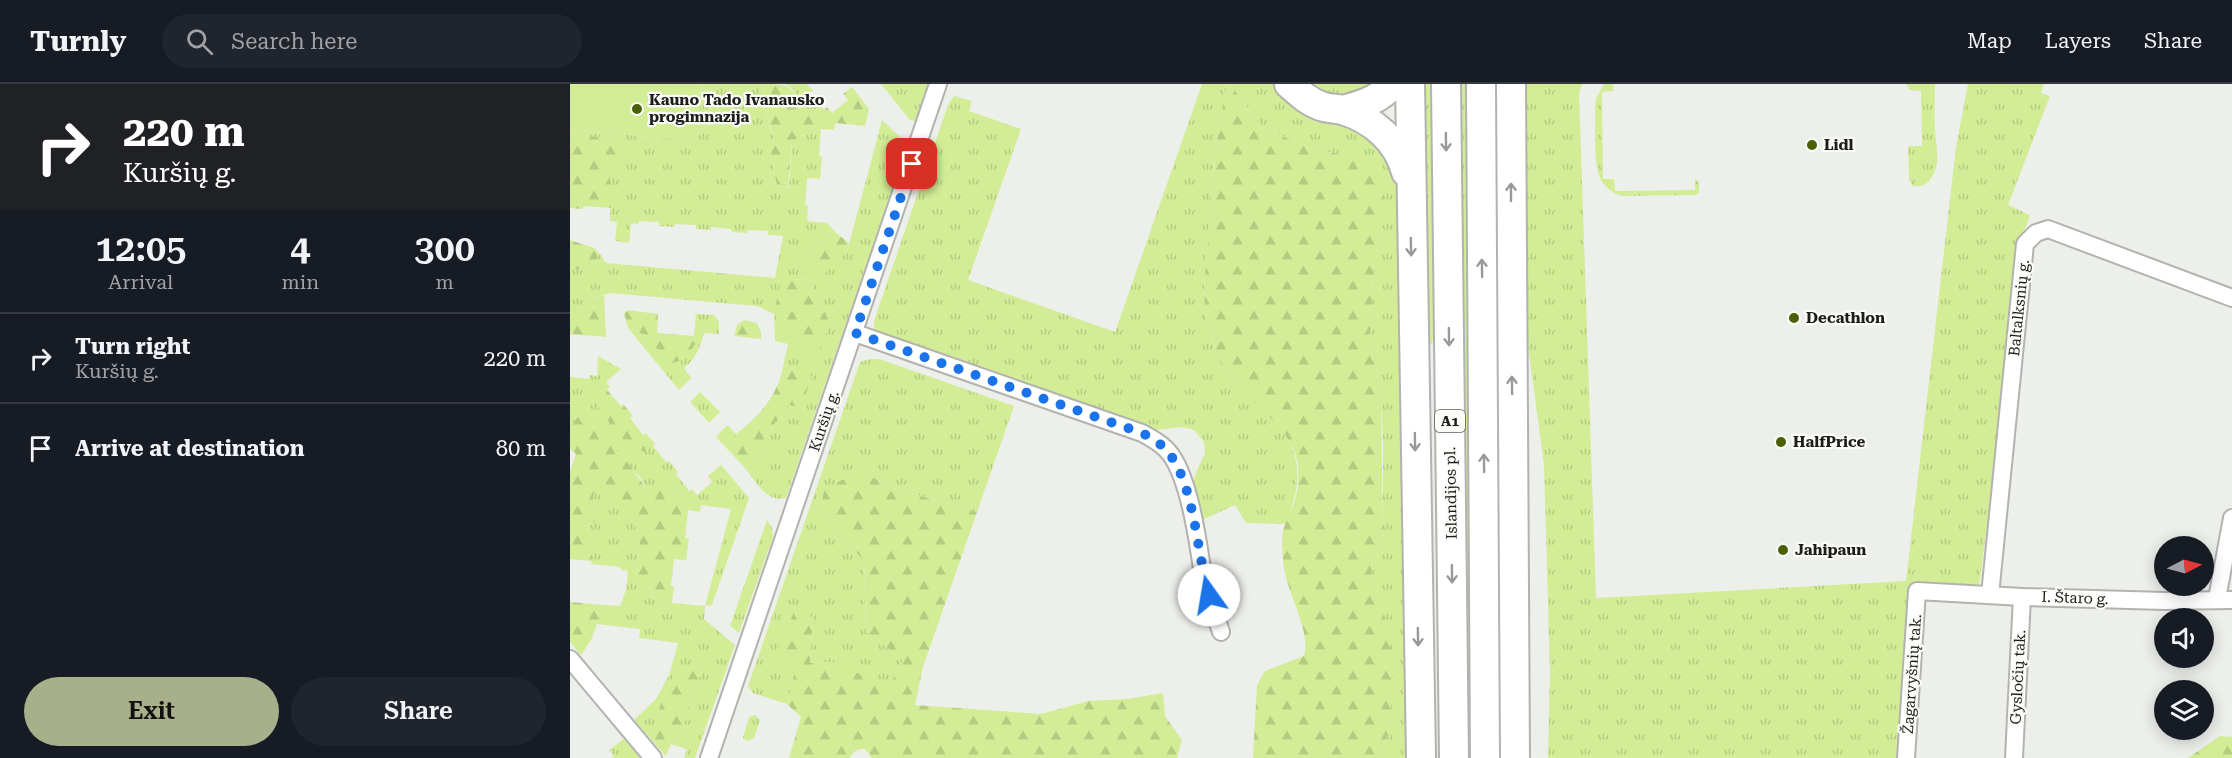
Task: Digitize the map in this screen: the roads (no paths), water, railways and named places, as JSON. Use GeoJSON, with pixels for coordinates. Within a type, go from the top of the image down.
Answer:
{"type":"FeatureCollection","features":[{"type":"Feature","properties":{"kind":"highway"},"geometry":{"type":"LineString","coordinates":[[1289,84],[1304,98],[1324,107],[1342,110],[1368,122],[1389,137],[1403,159],[1410,188]]}},
{"type":"Feature","properties":{"kind":"highway"},"geometry":{"type":"LineString","coordinates":[[1342,110],[1367,102],[1387,91],[1392,84]]}},
{"type":"Feature","properties":{"kind":"highway"},"geometry":{"type":"LineString","coordinates":[[1410,84],[1421,758]]}},
{"type":"Feature","properties":{"kind":"highway","name":"Islandijos pl."},"geometry":{"type":"LineString","coordinates":[[1446,84],[1454,758]]}},
{"type":"Feature","properties":{"kind":"highway","name":"A1"},"geometry":{"type":"LineString","coordinates":[[1481,84],[1485,758]]}},
{"type":"Feature","properties":{"kind":"highway"},"geometry":{"type":"LineString","coordinates":[[1512,84],[1511,355],[1515,548],[1515,758]]}},
{"type":"Feature","properties":{"kind":"highway"},"geometry":{"type":"LineString","coordinates":[[1485,522],[1505,758]]}},
{"type":"Feature","properties":{"kind":"highway"},"geometry":{"type":"LineString","coordinates":[[1515,548],[1531,671],[1531,758]]}},
{"type":"Feature","properties":{"kind":"street","name":"Kuršių g."},"geometry":{"type":"LineString","coordinates":[[709,758],[939,84]]}},
{"type":"Feature","properties":{"kind":"street","name":"Baltalksnių g."},"geometry":{"type":"LineString","coordinates":[[1989,595],[2025,244],[2036,233],[2048,229],[2232,298]]}},
{"type":"Feature","properties":{"kind":"street"},"geometry":{"type":"LineString","coordinates":[[855,333],[1142,433],[1157,441],[1170,454],[1182,475],[1202,556],[1203,576],[1221,632]]}},
{"type":"Feature","properties":{"kind":"street"},"geometry":{"type":"LineString","coordinates":[[2225,599],[2232,518]]}},
{"type":"Feature","properties":{"kind":"street","name":"I. Štaro g."},"geometry":{"type":"LineString","coordinates":[[1917,591],[2165,601],[2225,599]]}},
{"type":"Feature","properties":{"kind":"street","name":"Žagarvyšnių tak."},"geometry":{"type":"LineString","coordinates":[[1906,758],[1917,591]]}},
{"type":"Feature","properties":{"kind":"street","name":"Gysločių tak."},"geometry":{"type":"LineString","coordinates":[[2014,758],[2022,597]]}},
{"type":"Feature","properties":{"kind":"street"},"geometry":{"type":"LineString","coordinates":[[570,659],[653,758]]}},
{"type":"Feature","properties":{"kind":"place","name":"Kauno Tado Ivanausko progimnazija"},"geometry":{"type":"Point","coordinates":[637,109]}},
{"type":"Feature","properties":{"kind":"place","name":"Lidl"},"geometry":{"type":"Point","coordinates":[1812,145]}},
{"type":"Feature","properties":{"kind":"place","name":"Decathlon"},"geometry":{"type":"Point","coordinates":[1794,318]}},
{"type":"Feature","properties":{"kind":"place","name":"HalfPrice"},"geometry":{"type":"Point","coordinates":[1781,442]}},
{"type":"Feature","properties":{"kind":"place","name":"Jahipaun"},"geometry":{"type":"Point","coordinates":[1783,550]}}]}
